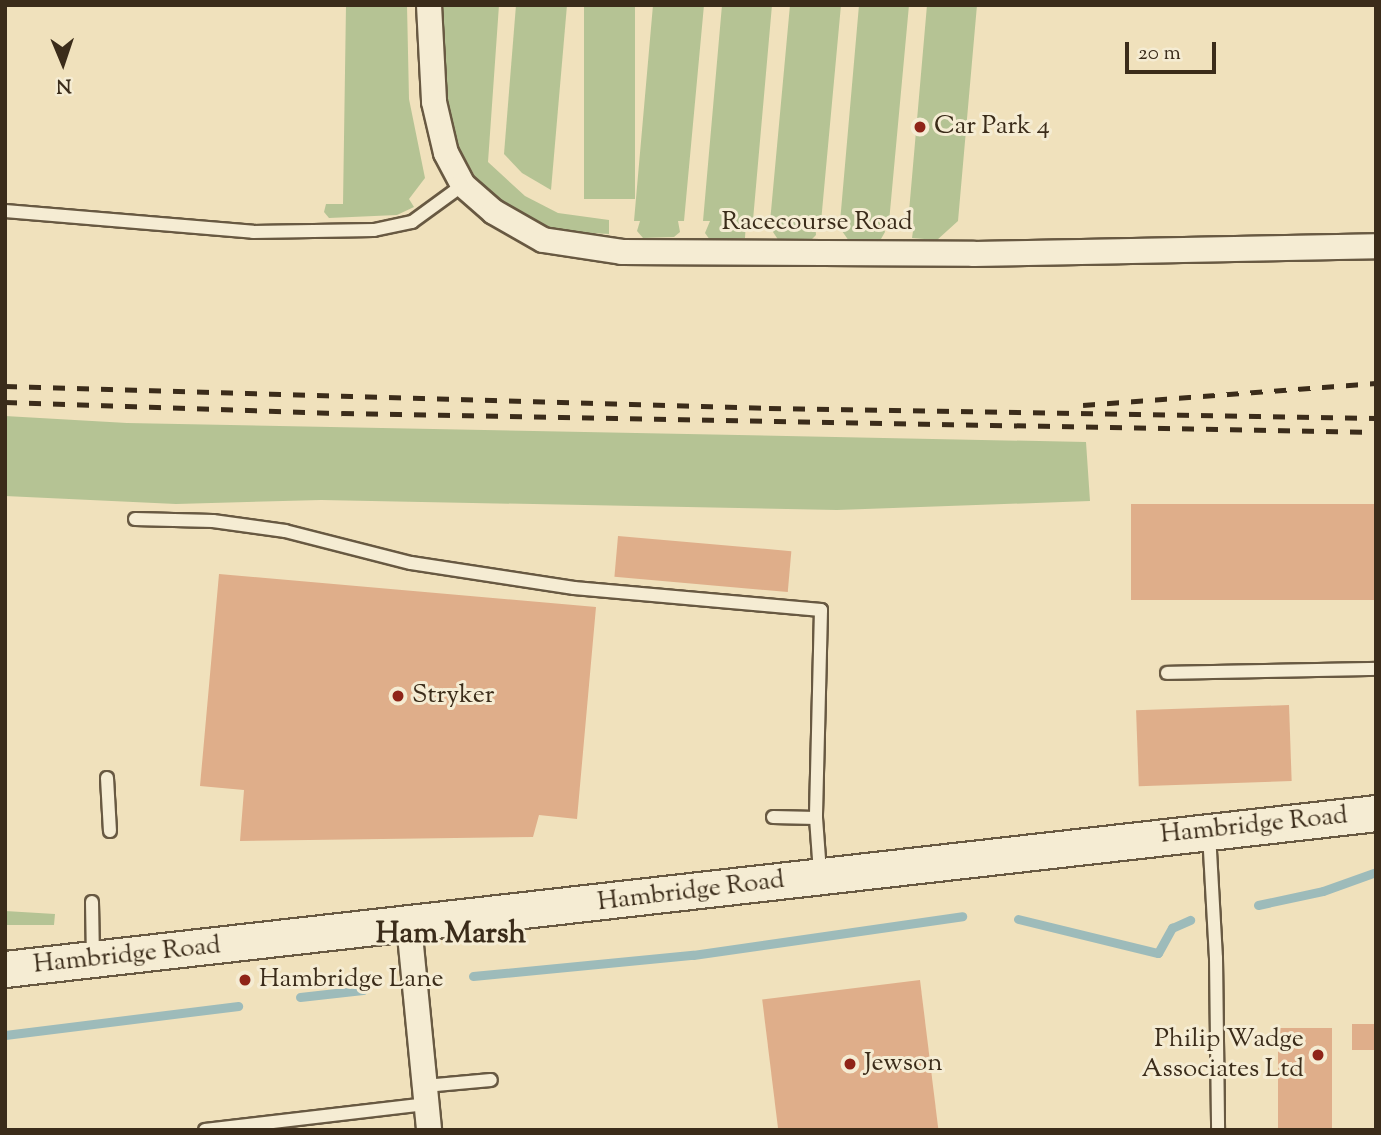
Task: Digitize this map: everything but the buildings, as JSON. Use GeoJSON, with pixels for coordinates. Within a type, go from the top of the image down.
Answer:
{"type":"FeatureCollection","features":[{"type":"Feature","properties":{"kind":"main road","name":"Hambridge Road"},"geometry":{"type":"LineString","coordinates":[[5,969],[409,926],[1208,830],[1376,813]]}},
{"type":"Feature","properties":{"kind":"street","name":"Racecourse Road"},"geometry":{"type":"LineString","coordinates":[[429,5],[437,128],[463,185],[494,212],[543,240],[622,252],[974,254],[1376,246]]}},
{"type":"Feature","properties":{"kind":"street"},"geometry":{"type":"LineString","coordinates":[[409,926],[429,1130]]}},
{"type":"Feature","properties":{"kind":"lane"},"geometry":{"type":"LineString","coordinates":[[5,211],[253,232],[374,230],[412,222],[463,185]]}},
{"type":"Feature","properties":{"kind":"lane"},"geometry":{"type":"LineString","coordinates":[[135,519],[213,522],[285,531],[411,564],[574,588],[821,610],[816,818],[820,877]]}},
{"type":"Feature","properties":{"kind":"lane"},"geometry":{"type":"LineString","coordinates":[[1167,673],[1376,670]]}},
{"type":"Feature","properties":{"kind":"lane"},"geometry":{"type":"LineString","coordinates":[[107,778],[110,831]]}},
{"type":"Feature","properties":{"kind":"lane"},"geometry":{"type":"LineString","coordinates":[[773,817],[816,818]]}},
{"type":"Feature","properties":{"kind":"lane"},"geometry":{"type":"LineString","coordinates":[[1208,830],[1216,958],[1218,1130]]}},
{"type":"Feature","properties":{"kind":"lane"},"geometry":{"type":"LineString","coordinates":[[92,902],[93,961]]}},
{"type":"Feature","properties":{"kind":"lane"},"geometry":{"type":"LineString","coordinates":[[205,1130],[426,1095],[491,1080]]}},
{"type":"Feature","properties":{"kind":"green space"},"geometry":{"type":"Polygon","coordinates":[[[346,5],[407,5],[409,99],[425,178],[409,199],[414,207],[397,215],[329,218],[324,212],[326,204],[343,204],[346,5]]]}},
{"type":"Feature","properties":{"kind":"green space"},"geometry":{"type":"Polygon","coordinates":[[[442,5],[499,5],[488,162],[525,196],[558,213],[609,220],[609,234],[554,231],[515,213],[476,178],[454,139],[445,98],[442,5]]]}},
{"type":"Feature","properties":{"kind":"green space"},"geometry":{"type":"Polygon","coordinates":[[[516,5],[567,5],[551,190],[522,173],[504,154],[516,5]]]}},
{"type":"Feature","properties":{"kind":"green space"},"geometry":{"type":"Polygon","coordinates":[[[584,5],[635,5],[635,199],[584,199],[584,5]]]}},
{"type":"Feature","properties":{"kind":"green space"},"geometry":{"type":"Polygon","coordinates":[[[653,5],[704,5],[684,221],[678,221],[680,232],[674,237],[643,238],[637,231],[640,221],[634,221],[653,5]]]}},
{"type":"Feature","properties":{"kind":"green space"},"geometry":{"type":"Polygon","coordinates":[[[722,5],[772,5],[753,220],[746,221],[745,238],[710,240],[705,233],[710,221],[703,221],[722,5]]]}},
{"type":"Feature","properties":{"kind":"green space"},"geometry":{"type":"Polygon","coordinates":[[[790,5],[841,5],[821,222],[815,222],[816,235],[810,241],[779,241],[773,232],[777,222],[770,222],[790,5]]]}},
{"type":"Feature","properties":{"kind":"green space"},"geometry":{"type":"Polygon","coordinates":[[[859,5],[909,5],[889,222],[882,222],[885,232],[881,239],[849,241],[842,231],[847,222],[840,222],[859,5]]]}},
{"type":"Feature","properties":{"kind":"green space"},"geometry":{"type":"Polygon","coordinates":[[[927,5],[977,5],[958,221],[937,240],[912,238],[914,224],[908,223],[927,5]]]}},
{"type":"Feature","properties":{"kind":"green space"},"geometry":{"type":"Polygon","coordinates":[[[5,416],[127,423],[1086,442],[1090,501],[837,510],[321,500],[176,504],[5,496],[5,416]]]}},
{"type":"Feature","properties":{"kind":"green space"},"geometry":{"type":"Polygon","coordinates":[[[5,911],[55,914],[54,925],[5,925],[5,911]]]}},
{"type":"Feature","properties":{"kind":"waterway"},"geometry":{"type":"LineString","coordinates":[[1258,905],[1323,891],[1376,872]]}},
{"type":"Feature","properties":{"kind":"waterway"},"geometry":{"type":"LineString","coordinates":[[473,976],[693,955],[962,916]]}},
{"type":"Feature","properties":{"kind":"waterway"},"geometry":{"type":"LineString","coordinates":[[1018,919],[1158,953],[1172,928],[1190,920]]}},
{"type":"Feature","properties":{"kind":"waterway"},"geometry":{"type":"LineString","coordinates":[[300,997],[363,990]]}},
{"type":"Feature","properties":{"kind":"waterway"},"geometry":{"type":"LineString","coordinates":[[5,1035],[238,1006]]}},
{"type":"Feature","properties":{"kind":"railway"},"geometry":{"type":"LineString","coordinates":[[1083,405],[1376,383]]}},
{"type":"Feature","properties":{"kind":"railway"},"geometry":{"type":"LineString","coordinates":[[5,386],[769,408],[1376,418]]}},
{"type":"Feature","properties":{"kind":"railway"},"geometry":{"type":"LineString","coordinates":[[5,402],[342,413],[1376,432]]}},
{"type":"Feature","properties":{"kind":"place","name":"Car Park 4"},"geometry":{"type":"Point","coordinates":[920,127]}},
{"type":"Feature","properties":{"kind":"place","name":"Stryker"},"geometry":{"type":"Point","coordinates":[398,696]}},
{"type":"Feature","properties":{"kind":"place","name":"Hambridge Lane"},"geometry":{"type":"Point","coordinates":[245,980]}},
{"type":"Feature","properties":{"kind":"place","name":"Philip Wadge Associates Ltd"},"geometry":{"type":"Point","coordinates":[1318,1055]}},
{"type":"Feature","properties":{"kind":"place","name":"Jewson"},"geometry":{"type":"Point","coordinates":[850,1064]}},
{"type":"Feature","properties":{"kind":"district","name":"Ham Marsh"},"geometry":{"type":"Point","coordinates":[451,935]}}]}
